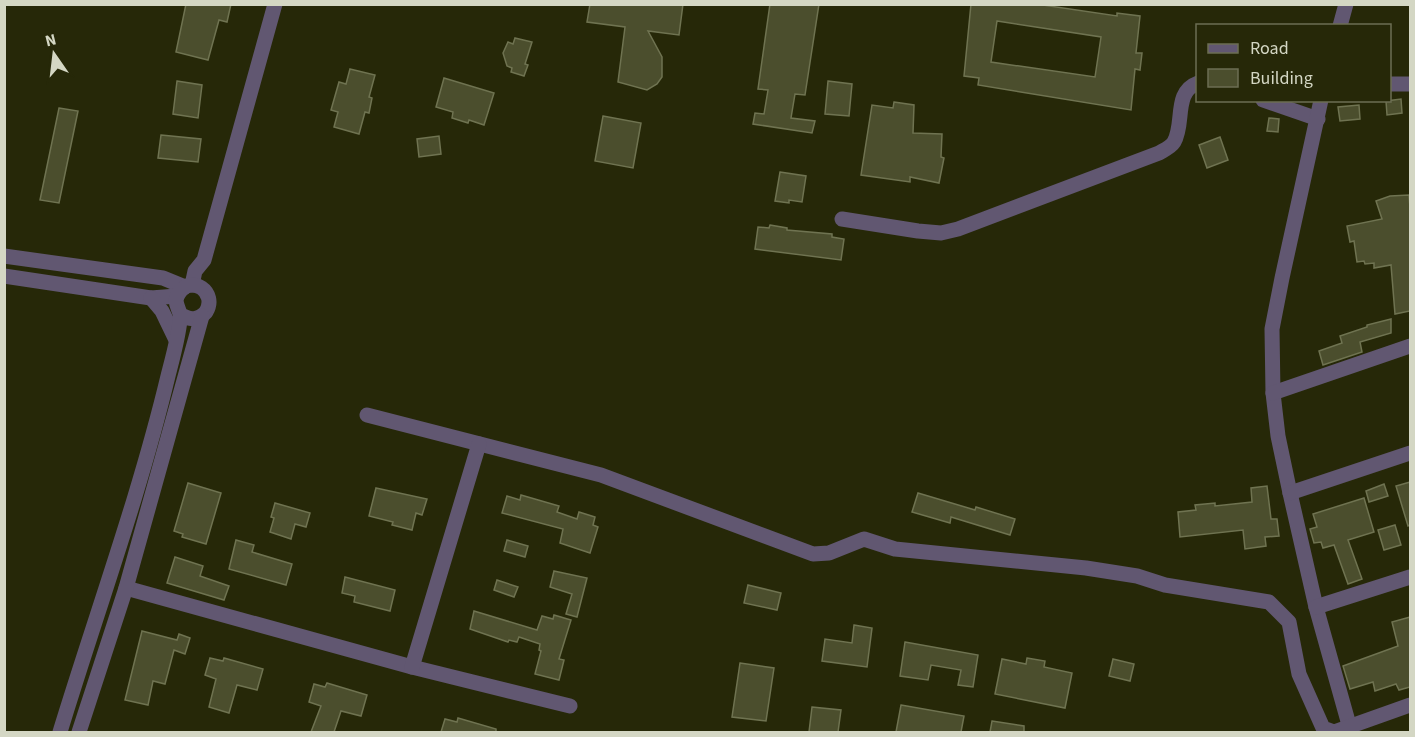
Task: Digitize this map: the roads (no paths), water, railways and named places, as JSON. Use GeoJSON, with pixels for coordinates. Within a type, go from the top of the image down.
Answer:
{"type":"FeatureCollection","features":[{"type":"Feature","properties":{"kind":"street"},"geometry":{"type":"LineString","coordinates":[[60,732],[151,442],[176,340],[180,314],[176,302],[204,260],[274,4]]}},
{"type":"Feature","properties":{"kind":"street"},"geometry":{"type":"LineString","coordinates":[[1341,24],[1346,4]]}},
{"type":"Feature","properties":{"kind":"street"},"geometry":{"type":"LineString","coordinates":[[842,219],[942,233],[989,218],[1159,153],[1173,144],[1178,131],[1182,97],[1190,86],[1196,83]]}},
{"type":"Feature","properties":{"kind":"street"},"geometry":{"type":"LineString","coordinates":[[1391,84],[1410,84]]}},
{"type":"Feature","properties":{"kind":"street"},"geometry":{"type":"LineString","coordinates":[[1269,102],[1318,119]]}},
{"type":"Feature","properties":{"kind":"street"},"geometry":{"type":"LineString","coordinates":[[1321,102],[1281,278],[1272,329],[1273,393],[1278,436],[1290,494],[1350,729]]}},
{"type":"Feature","properties":{"kind":"street"},"geometry":{"type":"LineString","coordinates":[[4,256],[164,278],[185,289]]}},
{"type":"Feature","properties":{"kind":"street"},"geometry":{"type":"LineString","coordinates":[[79,732],[126,588],[202,316],[209,308],[208,275],[204,260]]}},
{"type":"Feature","properties":{"kind":"street"},"geometry":{"type":"LineString","coordinates":[[4,276],[151,298],[185,289],[203,288],[207,292]]}},
{"type":"Feature","properties":{"kind":"street"},"geometry":{"type":"LineString","coordinates":[[151,298],[162,311],[176,340]]}},
{"type":"Feature","properties":{"kind":"street"},"geometry":{"type":"LineString","coordinates":[[180,314],[195,319],[202,316]]}},
{"type":"Feature","properties":{"kind":"street"},"geometry":{"type":"LineString","coordinates":[[1273,393],[1410,346]]}},
{"type":"Feature","properties":{"kind":"street"},"geometry":{"type":"LineString","coordinates":[[367,415],[601,475],[813,554],[829,553],[864,539],[895,549],[1086,568],[1137,576],[1165,585],[1269,602],[1289,622],[1299,674],[1323,728],[1334,732],[1350,729],[1410,705]]}},
{"type":"Feature","properties":{"kind":"street"},"geometry":{"type":"LineString","coordinates":[[412,667],[479,444]]}},
{"type":"Feature","properties":{"kind":"street"},"geometry":{"type":"LineString","coordinates":[[1290,494],[1410,453]]}},
{"type":"Feature","properties":{"kind":"street"},"geometry":{"type":"LineString","coordinates":[[1317,607],[1410,577]]}},
{"type":"Feature","properties":{"kind":"street"},"geometry":{"type":"LineString","coordinates":[[126,588],[412,667],[570,706]]}}]}
